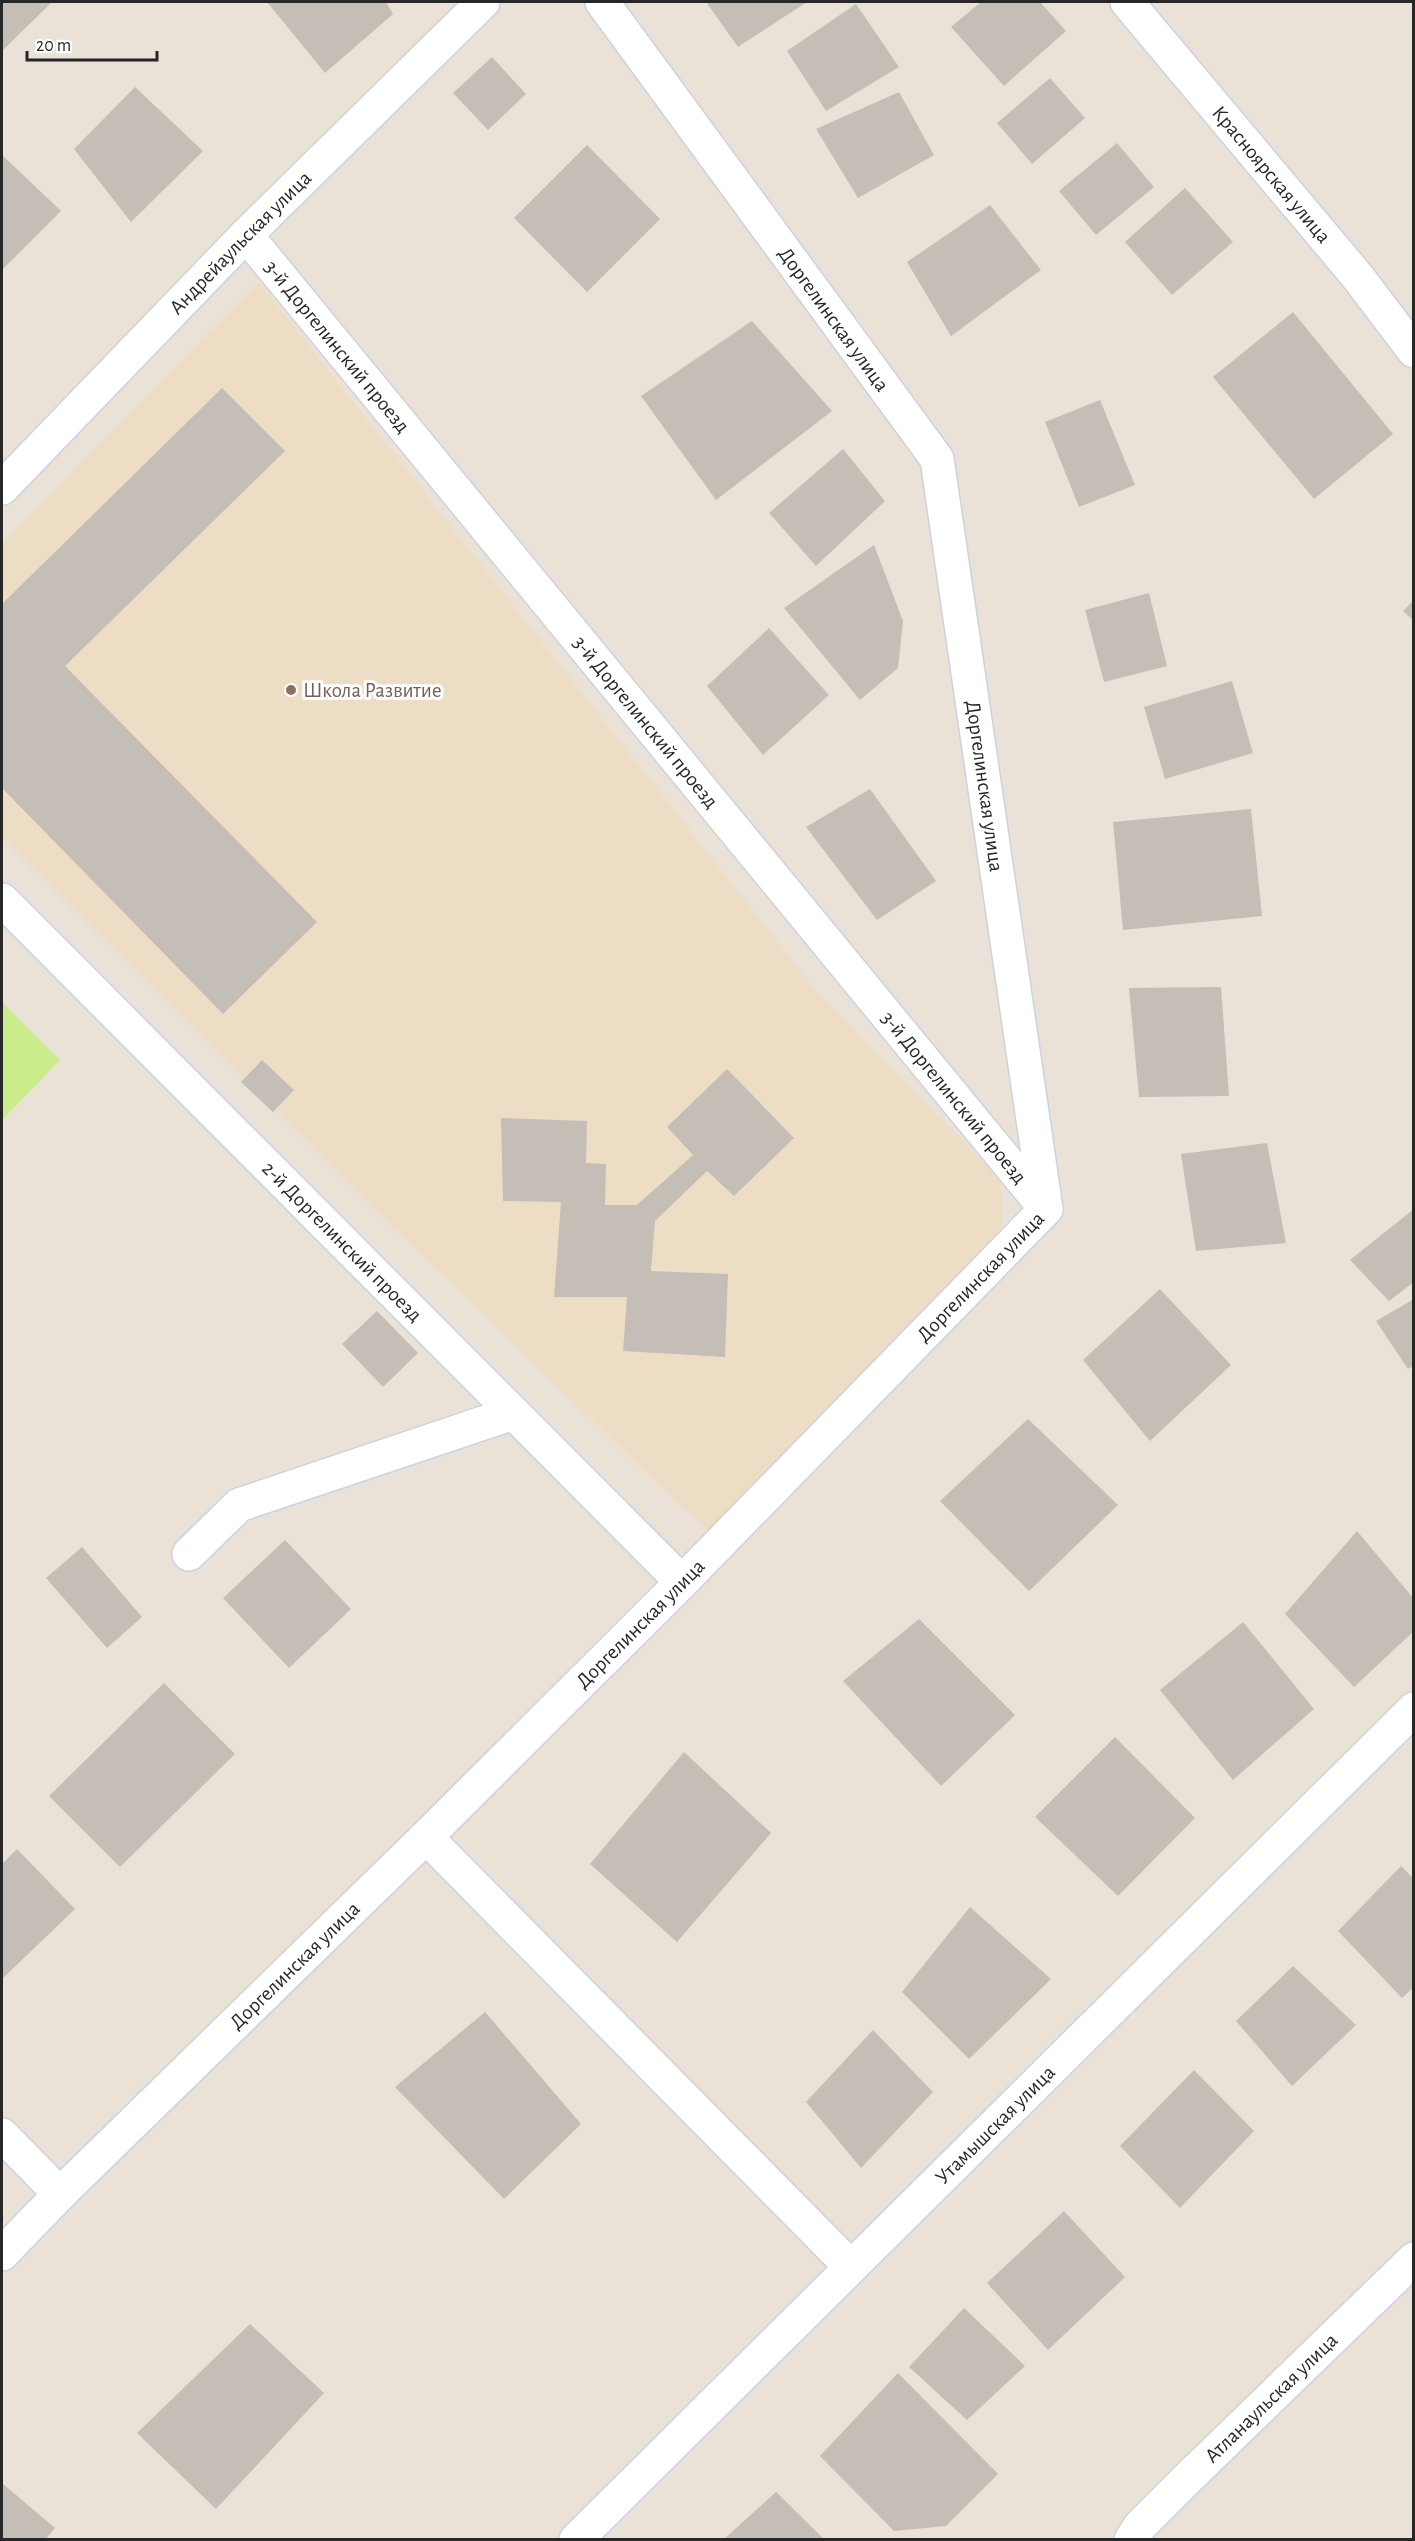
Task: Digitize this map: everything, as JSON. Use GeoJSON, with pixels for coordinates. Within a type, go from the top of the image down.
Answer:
{"type":"FeatureCollection","features":[{"type":"Feature","properties":{"kind":"street","name":"Андрейаульская улица"},"geometry":{"type":"LineString","coordinates":[[2,488],[246,235],[483,2]]}},
{"type":"Feature","properties":{"kind":"street","name":"Доргелинская улица"},"geometry":{"type":"LineString","coordinates":[[2,2254],[60,2194],[426,1837],[682,1582],[1046,1209],[937,459],[602,2]]}},
{"type":"Feature","properties":{"kind":"street","name":"Красноярская улица"},"geometry":{"type":"LineString","coordinates":[[1127,2],[1357,276],[1413,351]]}},
{"type":"Feature","properties":{"kind":"street","name":"3-й Доргелинский проезд"},"geometry":{"type":"LineString","coordinates":[[246,235],[1046,1209]]}},
{"type":"Feature","properties":{"kind":"street","name":"2-й Доргелинский проезд"},"geometry":{"type":"LineString","coordinates":[[2,900],[682,1582]]}},
{"type":"Feature","properties":{"kind":"street"},"geometry":{"type":"LineString","coordinates":[[189,1554],[239,1505],[513,1413]]}},
{"type":"Feature","properties":{"kind":"street","name":"Утамышская улица"},"geometry":{"type":"LineString","coordinates":[[576,2540],[1413,1708]]}},
{"type":"Feature","properties":{"kind":"street"},"geometry":{"type":"LineString","coordinates":[[426,1837],[851,2267]]}},
{"type":"Feature","properties":{"kind":"street"},"geometry":{"type":"LineString","coordinates":[[2,2135],[60,2194]]}},
{"type":"Feature","properties":{"kind":"street","name":"Атланаульская улица"},"geometry":{"type":"LineString","coordinates":[[1131,2540],[1140,2526],[1186,2480],[1413,2259]]}},
{"type":"Feature","properties":{"kind":"shaded area","name":"Школа Развитие"},"geometry":{"type":"Polygon","coordinates":[[[259,282],[814,988],[1001,1180],[1002,1233],[710,1534],[374,1209],[2,838],[2,542],[259,282]]]}},
{"type":"Feature","properties":{"kind":"green space"},"geometry":{"type":"Polygon","coordinates":[[[2,1002],[60,1060],[2,1120],[2,1002]]]}},
{"type":"Feature","properties":{"kind":"building"},"geometry":{"type":"Polygon","coordinates":[[[2,2],[52,2],[2,51],[2,2]]]}},
{"type":"Feature","properties":{"kind":"building"},"geometry":{"type":"Polygon","coordinates":[[[267,2],[386,2],[393,14],[325,73],[267,2]]]}},
{"type":"Feature","properties":{"kind":"building"},"geometry":{"type":"Polygon","coordinates":[[[706,2],[807,2],[738,47],[706,2]]]}},
{"type":"Feature","properties":{"kind":"building"},"geometry":{"type":"Polygon","coordinates":[[[981,2],[1040,2],[1066,31],[1004,86],[951,27],[981,2]]]}},
{"type":"Feature","properties":{"kind":"building"},"geometry":{"type":"Polygon","coordinates":[[[856,4],[899,67],[826,111],[787,51],[856,4]]]}},
{"type":"Feature","properties":{"kind":"building"},"geometry":{"type":"Polygon","coordinates":[[[492,57],[526,94],[488,130],[453,93],[492,57]]]}},
{"type":"Feature","properties":{"kind":"building"},"geometry":{"type":"Polygon","coordinates":[[[1050,78],[1085,118],[1032,164],[997,123],[1050,78]]]}},
{"type":"Feature","properties":{"kind":"building"},"geometry":{"type":"Polygon","coordinates":[[[135,87],[203,151],[131,222],[74,149],[135,87]]]}},
{"type":"Feature","properties":{"kind":"building"},"geometry":{"type":"Polygon","coordinates":[[[899,92],[934,155],[858,198],[816,129],[899,92]]]}},
{"type":"Feature","properties":{"kind":"building"},"geometry":{"type":"Polygon","coordinates":[[[1117,143],[1154,187],[1096,235],[1059,191],[1117,143]]]}},
{"type":"Feature","properties":{"kind":"building"},"geometry":{"type":"Polygon","coordinates":[[[587,145],[660,219],[587,292],[514,218],[587,145]]]}},
{"type":"Feature","properties":{"kind":"building"},"geometry":{"type":"Polygon","coordinates":[[[2,155],[61,211],[2,270],[2,155]]]}},
{"type":"Feature","properties":{"kind":"building"},"geometry":{"type":"Polygon","coordinates":[[[1185,188],[1233,242],[1172,295],[1125,242],[1185,188]]]}},
{"type":"Feature","properties":{"kind":"building"},"geometry":{"type":"Polygon","coordinates":[[[990,205],[1041,270],[951,336],[907,262],[990,205]]]}},
{"type":"Feature","properties":{"kind":"building"},"geometry":{"type":"Polygon","coordinates":[[[1293,312],[1393,434],[1314,499],[1213,377],[1293,312]]]}},
{"type":"Feature","properties":{"kind":"building"},"geometry":{"type":"Polygon","coordinates":[[[752,321],[832,411],[716,500],[641,396],[752,321]]]}},
{"type":"Feature","properties":{"kind":"building"},"geometry":{"type":"Polygon","coordinates":[[[222,388],[285,451],[65,666],[317,922],[223,1014],[2,788],[2,604],[222,388]]]}},
{"type":"Feature","properties":{"kind":"building"},"geometry":{"type":"Polygon","coordinates":[[[1100,400],[1135,485],[1079,507],[1045,422],[1100,400]]]}},
{"type":"Feature","properties":{"kind":"building"},"geometry":{"type":"Polygon","coordinates":[[[843,449],[885,501],[816,566],[769,513],[843,449]]]}},
{"type":"Feature","properties":{"kind":"building"},"geometry":{"type":"Polygon","coordinates":[[[874,545],[903,621],[898,668],[860,700],[784,608],[874,545]]]}},
{"type":"Feature","properties":{"kind":"building"},"geometry":{"type":"Polygon","coordinates":[[[1149,593],[1167,666],[1104,682],[1085,610],[1149,593]]]}},
{"type":"Feature","properties":{"kind":"building"},"geometry":{"type":"Polygon","coordinates":[[[1414,600],[1414,621],[1403,611],[1414,600]]]}},
{"type":"Feature","properties":{"kind":"building"},"geometry":{"type":"Polygon","coordinates":[[[769,628],[829,695],[763,755],[707,686],[769,628]]]}},
{"type":"Feature","properties":{"kind":"building"},"geometry":{"type":"Polygon","coordinates":[[[1232,681],[1253,753],[1165,779],[1144,707],[1232,681]]]}},
{"type":"Feature","properties":{"kind":"building"},"geometry":{"type":"Polygon","coordinates":[[[870,789],[936,881],[877,920],[806,827],[870,789]]]}},
{"type":"Feature","properties":{"kind":"building"},"geometry":{"type":"Polygon","coordinates":[[[1251,809],[1262,916],[1123,930],[1113,822],[1251,809]]]}},
{"type":"Feature","properties":{"kind":"building"},"geometry":{"type":"Polygon","coordinates":[[[1221,987],[1229,1096],[1139,1097],[1129,988],[1221,987]]]}},
{"type":"Feature","properties":{"kind":"building"},"geometry":{"type":"Polygon","coordinates":[[[262,1060],[294,1090],[273,1112],[241,1082],[262,1060]]]}},
{"type":"Feature","properties":{"kind":"building"},"geometry":{"type":"Polygon","coordinates":[[[727,1069],[794,1138],[734,1196],[707,1171],[655,1221],[651,1271],[728,1274],[725,1357],[623,1351],[627,1297],[554,1297],[561,1202],[503,1201],[501,1118],[587,1121],[586,1163],[606,1164],[605,1205],[637,1205],[693,1155],[667,1127],[727,1069]]]}},
{"type":"Feature","properties":{"kind":"building"},"geometry":{"type":"Polygon","coordinates":[[[1267,1143],[1286,1243],[1196,1251],[1181,1154],[1267,1143]]]}},
{"type":"Feature","properties":{"kind":"building"},"geometry":{"type":"Polygon","coordinates":[[[1414,1209],[1414,1282],[1389,1301],[1350,1260],[1414,1209]]]}},
{"type":"Feature","properties":{"kind":"building"},"geometry":{"type":"Polygon","coordinates":[[[1160,1289],[1231,1365],[1150,1441],[1083,1360],[1160,1289]]]}},
{"type":"Feature","properties":{"kind":"building"},"geometry":{"type":"Polygon","coordinates":[[[1414,1299],[1414,1365],[1408,1369],[1376,1321],[1414,1299]]]}},
{"type":"Feature","properties":{"kind":"building"},"geometry":{"type":"Polygon","coordinates":[[[377,1311],[418,1353],[383,1387],[342,1344],[377,1311]]]}},
{"type":"Feature","properties":{"kind":"building"},"geometry":{"type":"Polygon","coordinates":[[[1028,1419],[1118,1505],[1029,1591],[940,1501],[1028,1419]]]}},
{"type":"Feature","properties":{"kind":"building"},"geometry":{"type":"Polygon","coordinates":[[[1357,1531],[1414,1599],[1414,1631],[1354,1687],[1285,1614],[1357,1531]]]}},
{"type":"Feature","properties":{"kind":"building"},"geometry":{"type":"Polygon","coordinates":[[[285,1540],[351,1609],[289,1668],[223,1598],[285,1540]]]}},
{"type":"Feature","properties":{"kind":"building"},"geometry":{"type":"Polygon","coordinates":[[[82,1547],[142,1617],[107,1648],[46,1578],[82,1547]]]}},
{"type":"Feature","properties":{"kind":"building"},"geometry":{"type":"Polygon","coordinates":[[[919,1619],[1015,1715],[941,1786],[843,1681],[919,1619]]]}},
{"type":"Feature","properties":{"kind":"building"},"geometry":{"type":"Polygon","coordinates":[[[1243,1622],[1314,1709],[1233,1780],[1160,1690],[1243,1622]]]}},
{"type":"Feature","properties":{"kind":"building"},"geometry":{"type":"Polygon","coordinates":[[[164,1683],[235,1754],[120,1867],[49,1796],[164,1683]]]}},
{"type":"Feature","properties":{"kind":"building"},"geometry":{"type":"Polygon","coordinates":[[[1115,1737],[1195,1818],[1118,1896],[1035,1817],[1115,1737]]]}},
{"type":"Feature","properties":{"kind":"building"},"geometry":{"type":"Polygon","coordinates":[[[684,1752],[771,1833],[677,1942],[590,1864],[684,1752]]]}},
{"type":"Feature","properties":{"kind":"building"},"geometry":{"type":"Polygon","coordinates":[[[17,1849],[75,1909],[2,1979],[2,1864],[17,1849]]]}},
{"type":"Feature","properties":{"kind":"building"},"geometry":{"type":"Polygon","coordinates":[[[1401,1866],[1414,1879],[1414,1987],[1402,1998],[1338,1931],[1401,1866]]]}},
{"type":"Feature","properties":{"kind":"building"},"geometry":{"type":"Polygon","coordinates":[[[970,1907],[1051,1979],[969,2059],[902,1992],[970,1907]]]}},
{"type":"Feature","properties":{"kind":"building"},"geometry":{"type":"Polygon","coordinates":[[[1293,1966],[1356,2025],[1292,2086],[1236,2021],[1293,1966]]]}},
{"type":"Feature","properties":{"kind":"building"},"geometry":{"type":"Polygon","coordinates":[[[485,2012],[581,2124],[504,2199],[395,2087],[485,2012]]]}},
{"type":"Feature","properties":{"kind":"building"},"geometry":{"type":"Polygon","coordinates":[[[873,2030],[933,2092],[861,2168],[806,2102],[873,2030]]]}},
{"type":"Feature","properties":{"kind":"building"},"geometry":{"type":"Polygon","coordinates":[[[1194,2070],[1254,2131],[1180,2208],[1120,2146],[1194,2070]]]}},
{"type":"Feature","properties":{"kind":"building"},"geometry":{"type":"Polygon","coordinates":[[[1064,2211],[1125,2277],[1048,2350],[987,2283],[1064,2211]]]}},
{"type":"Feature","properties":{"kind":"building"},"geometry":{"type":"Polygon","coordinates":[[[964,2308],[1025,2366],[967,2420],[909,2367],[964,2308]]]}},
{"type":"Feature","properties":{"kind":"building"},"geometry":{"type":"Polygon","coordinates":[[[250,2324],[324,2393],[216,2509],[137,2433],[250,2324]]]}},
{"type":"Feature","properties":{"kind":"building"},"geometry":{"type":"Polygon","coordinates":[[[898,2373],[998,2474],[946,2526],[894,2531],[820,2456],[898,2373]]]}},
{"type":"Feature","properties":{"kind":"building"},"geometry":{"type":"Polygon","coordinates":[[[2,2483],[55,2528],[45,2540],[2,2540],[2,2483]]]}},
{"type":"Feature","properties":{"kind":"building"},"geometry":{"type":"Polygon","coordinates":[[[776,2492],[825,2540],[723,2540],[776,2492]]]}},
{"type":"Feature","properties":{"kind":"place","name":"Школа Развитие"},"geometry":{"type":"Point","coordinates":[291,690]}}]}
